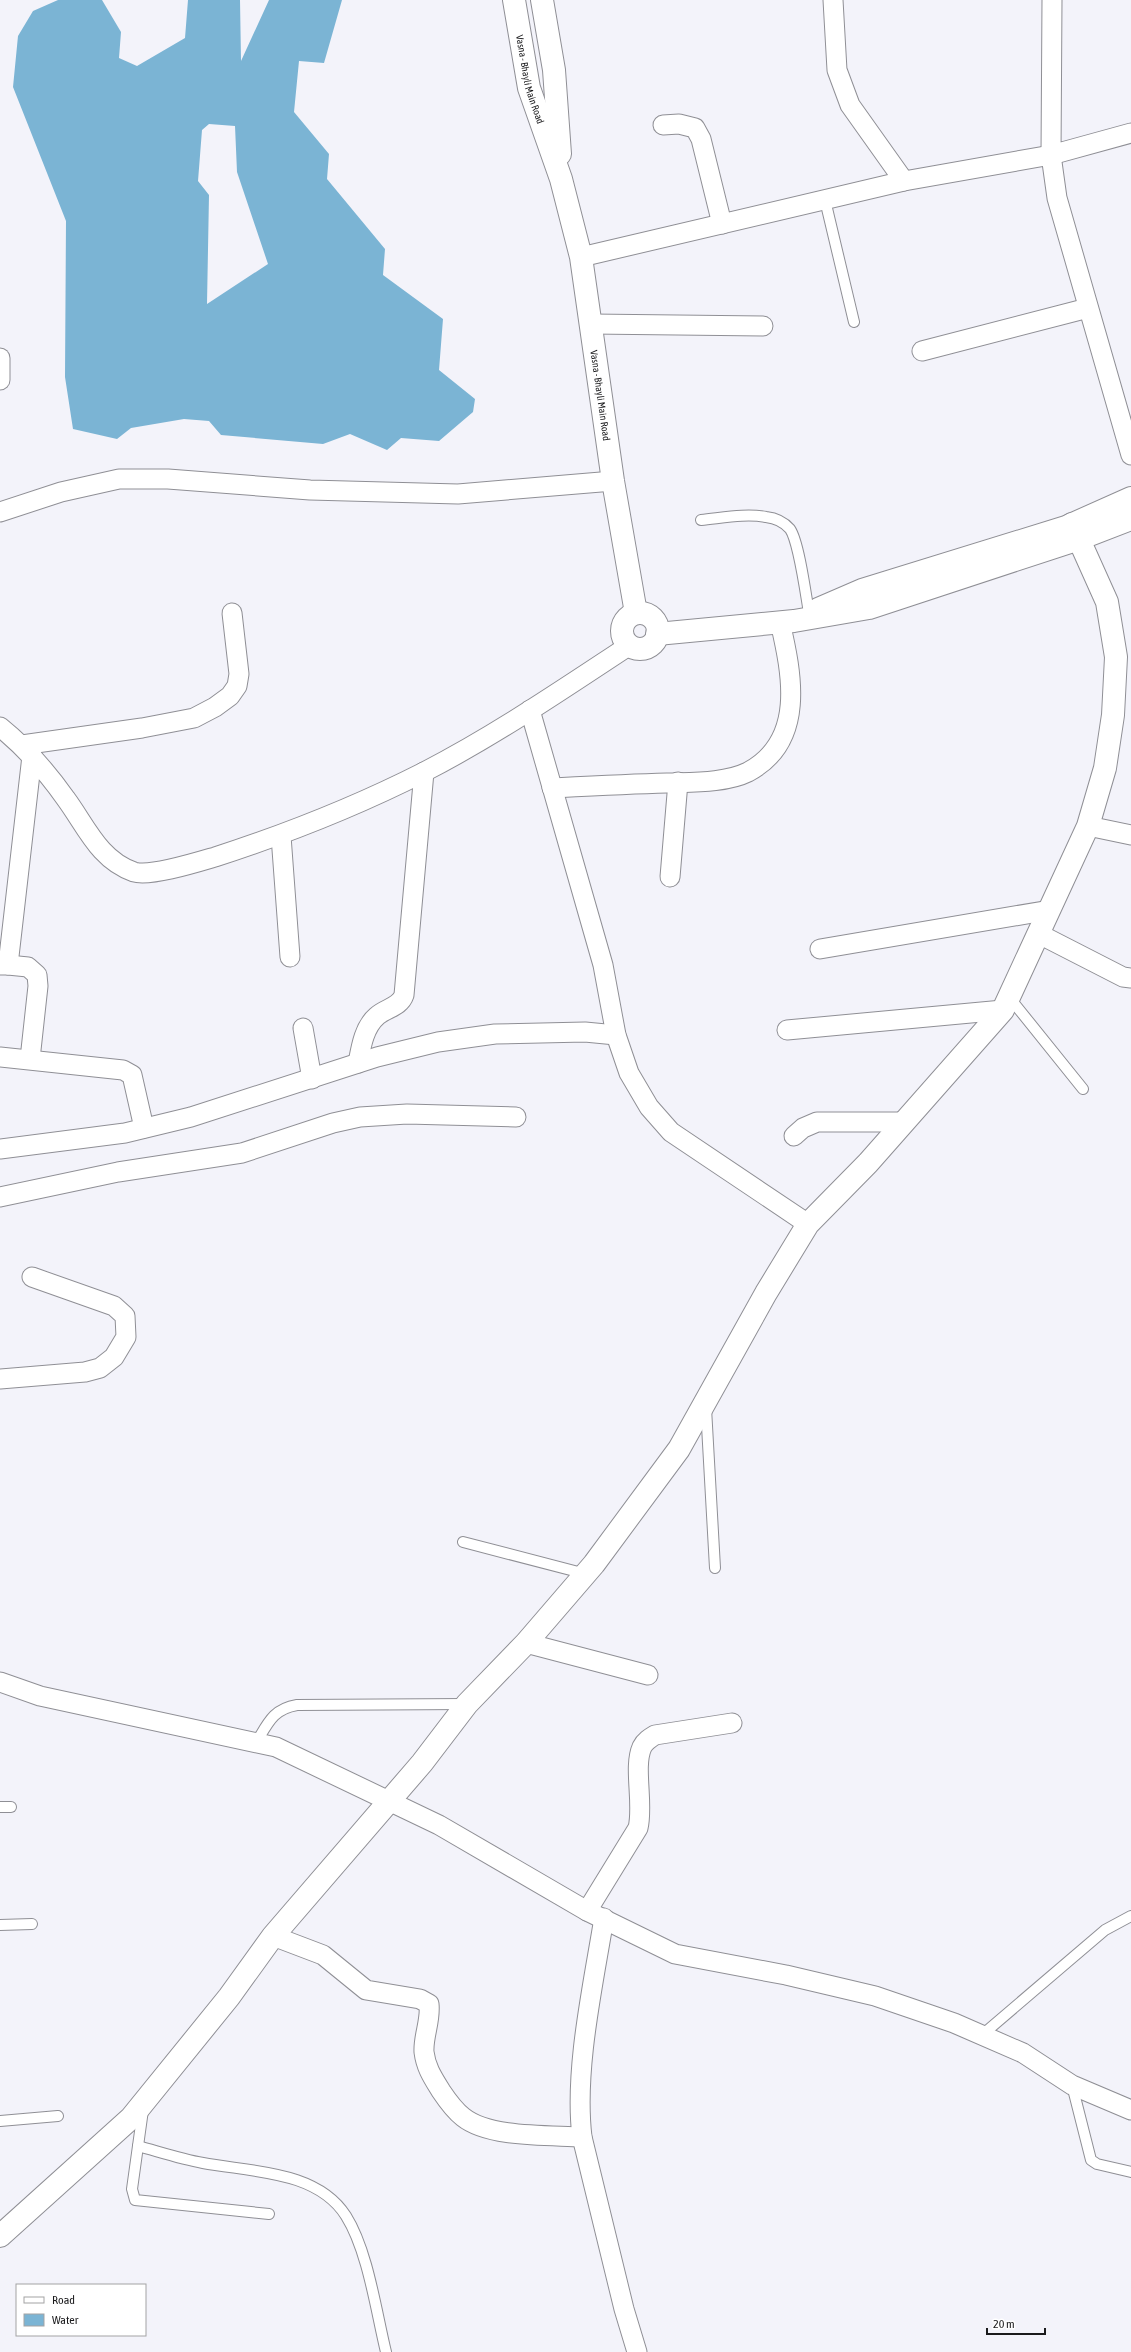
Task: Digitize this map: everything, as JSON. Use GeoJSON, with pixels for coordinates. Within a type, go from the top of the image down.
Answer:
{"type":"FeatureCollection","features":[{"type":"Feature","properties":{"kind":"street","name":"Vasna - Bhayli Main Road"},"geometry":{"type":"LineString","coordinates":[[514,0],[529,88],[561,179],[581,257],[613,481],[636,613]]}},
{"type":"Feature","properties":{"kind":"street","name":"Vasna - Bhayli Main Road"},"geometry":{"type":"LineString","coordinates":[[542,0],[554,70],[561,179]]}},
{"type":"Feature","properties":{"kind":"street"},"geometry":{"type":"LineString","coordinates":[[834,0],[837,70],[850,105],[904,181]]}},
{"type":"Feature","properties":{"kind":"street"},"geometry":{"type":"LineString","coordinates":[[1052,0],[1051,155],[1056,198],[1131,455]]}},
{"type":"Feature","properties":{"kind":"street"},"geometry":{"type":"LineString","coordinates":[[662,125],[680,124],[695,128],[702,139],[722,224]]}},
{"type":"Feature","properties":{"kind":"street"},"geometry":{"type":"LineString","coordinates":[[581,257],[904,181],[1051,155],[1131,134]]}},
{"type":"Feature","properties":{"kind":"street"},"geometry":{"type":"LineString","coordinates":[[922,351],[1088,308]]}},
{"type":"Feature","properties":{"kind":"street"},"geometry":{"type":"LineString","coordinates":[[591,324],[763,326]]}},
{"type":"Feature","properties":{"kind":"street"},"geometry":{"type":"LineString","coordinates":[[0,358],[0,380]]}},
{"type":"Feature","properties":{"kind":"street"},"geometry":{"type":"LineString","coordinates":[[0,512],[61,492],[119,479],[168,479],[310,490],[458,494],[613,481]]}},
{"type":"Feature","properties":{"kind":"street"},"geometry":{"type":"LineString","coordinates":[[1075,532],[1131,498]]}},
{"type":"Feature","properties":{"kind":"street"},"geometry":{"type":"LineString","coordinates":[[657,634],[794,619],[869,608],[1075,532],[1131,519]]}},
{"type":"Feature","properties":{"kind":"street"},"geometry":{"type":"LineString","coordinates":[[0,2236],[132,2118],[229,1997],[273,1936],[422,1764],[467,1704],[526,1643],[586,1574],[680,1449],[766,1293],[808,1224],[868,1163],[1006,1003],[1088,826],[1105,768],[1113,715],[1116,658],[1107,602],[1075,532]]}},
{"type":"Feature","properties":{"kind":"street"},"geometry":{"type":"LineString","coordinates":[[27,750],[194,718],[215,707],[230,696],[237,686],[239,674],[232,613]]}},
{"type":"Feature","properties":{"kind":"street"},"geometry":{"type":"LineString","coordinates":[[636,613],[642,613],[652,618],[657,628],[657,634],[651,644],[641,649],[630,645],[623,636],[622,630],[626,619],[636,613]]}},
{"type":"Feature","properties":{"kind":"street"},"geometry":{"type":"LineString","coordinates":[[552,788],[712,781],[748,772],[771,756],[786,730],[792,693],[788,654],[794,619]]}},
{"type":"Feature","properties":{"kind":"street"},"geometry":{"type":"LineString","coordinates":[[0,727],[27,750],[66,798],[96,845],[109,858],[135,872],[174,869],[281,836],[424,772],[530,710],[630,645]]}},
{"type":"Feature","properties":{"kind":"street"},"geometry":{"type":"LineString","coordinates":[[530,710],[603,965],[616,1035],[629,1073],[649,1107],[671,1132],[734,1176],[808,1224]]}},
{"type":"Feature","properties":{"kind":"street"},"geometry":{"type":"LineString","coordinates":[[27,750],[4,965],[28,968],[37,975],[38,986],[30,1059]]}},
{"type":"Feature","properties":{"kind":"street"},"geometry":{"type":"LineString","coordinates":[[358,1063],[362,1043],[370,1025],[377,1016],[402,1001],[404,995],[424,772]]}},
{"type":"Feature","properties":{"kind":"street"},"geometry":{"type":"LineString","coordinates":[[670,877],[678,782]]}},
{"type":"Feature","properties":{"kind":"street"},"geometry":{"type":"LineString","coordinates":[[1088,826],[1131,835]]}},
{"type":"Feature","properties":{"kind":"street"},"geometry":{"type":"LineString","coordinates":[[281,836],[290,957]]}},
{"type":"Feature","properties":{"kind":"street"},"geometry":{"type":"LineString","coordinates":[[820,949],[1050,910]]}},
{"type":"Feature","properties":{"kind":"street"},"geometry":{"type":"LineString","coordinates":[[1039,934],[1123,977],[1131,978]]}},
{"type":"Feature","properties":{"kind":"street"},"geometry":{"type":"LineString","coordinates":[[787,1030],[1006,1003]]}},
{"type":"Feature","properties":{"kind":"street"},"geometry":{"type":"LineString","coordinates":[[303,1028],[312,1079]]}},
{"type":"Feature","properties":{"kind":"street"},"geometry":{"type":"LineString","coordinates":[[2,1151],[144,1128],[191,1117],[358,1063],[438,1042],[496,1034],[585,1032],[616,1035]]}},
{"type":"Feature","properties":{"kind":"street"},"geometry":{"type":"LineString","coordinates":[[0,1057],[123,1070],[132,1076],[144,1128]]}},
{"type":"Feature","properties":{"kind":"street"},"geometry":{"type":"LineString","coordinates":[[0,1197],[118,1172],[242,1153],[333,1123],[360,1117],[407,1114],[516,1117]]}},
{"type":"Feature","properties":{"kind":"street"},"geometry":{"type":"LineString","coordinates":[[794,1136],[803,1128],[817,1122],[904,1122]]}},
{"type":"Feature","properties":{"kind":"street"},"geometry":{"type":"LineString","coordinates":[[0,1379],[85,1372],[100,1368],[114,1357],[126,1337],[125,1316],[114,1306],[32,1277]]}},
{"type":"Feature","properties":{"kind":"street"},"geometry":{"type":"LineString","coordinates":[[526,1643],[648,1675]]}},
{"type":"Feature","properties":{"kind":"street"},"geometry":{"type":"LineString","coordinates":[[0,1682],[40,1696],[276,1747],[439,1825],[596,1915],[675,1954],[786,1975],[875,1996],[982,2035],[1023,2053],[1072,2085],[1131,2110]]}},
{"type":"Feature","properties":{"kind":"street"},"geometry":{"type":"LineString","coordinates":[[637,2352],[624,2309],[582,2137],[580,2090],[589,2017],[596,1915],[638,1828],[641,1814],[640,1761],[642,1748],[647,1740],[656,1735],[732,1723]]}},
{"type":"Feature","properties":{"kind":"street"},"geometry":{"type":"LineString","coordinates":[[273,1936],[323,1955],[366,1990],[420,1999],[429,2004],[430,2014],[424,2050],[428,2071],[448,2101],[462,2116],[473,2123],[500,2130],[582,2137]]}},
{"type":"Feature","properties":{"kind":"lane"},"geometry":{"type":"LineString","coordinates":[[825,200],[854,322]]}},
{"type":"Feature","properties":{"kind":"lane"},"geometry":{"type":"LineString","coordinates":[[701,520],[765,516],[781,522],[790,530],[800,564],[794,619]]}},
{"type":"Feature","properties":{"kind":"lane"},"geometry":{"type":"LineString","coordinates":[[1006,1003],[1082,1089]]}},
{"type":"Feature","properties":{"kind":"lane"},"geometry":{"type":"LineString","coordinates":[[706,1404],[715,1568]]}},
{"type":"Feature","properties":{"kind":"lane"},"geometry":{"type":"LineString","coordinates":[[463,1542],[586,1574]]}},
{"type":"Feature","properties":{"kind":"lane"},"geometry":{"type":"LineString","coordinates":[[256,1743],[274,1715],[284,1707],[297,1705],[467,1704]]}},
{"type":"Feature","properties":{"kind":"lane"},"geometry":{"type":"LineString","coordinates":[[0,1807],[11,1807]]}},
{"type":"Feature","properties":{"kind":"lane"},"geometry":{"type":"LineString","coordinates":[[982,2035],[1106,1930],[1131,1916]]}},
{"type":"Feature","properties":{"kind":"lane"},"geometry":{"type":"LineString","coordinates":[[0,1925],[32,1924]]}},
{"type":"Feature","properties":{"kind":"lane"},"geometry":{"type":"LineString","coordinates":[[1072,2085],[1091,2160],[1097,2164],[1131,2172]]}},
{"type":"Feature","properties":{"kind":"lane"},"geometry":{"type":"LineString","coordinates":[[144,2103],[132,2189],[135,2200],[268,2214]]}},
{"type":"Feature","properties":{"kind":"lane"},"geometry":{"type":"LineString","coordinates":[[0,2121],[58,2116]]}},
{"type":"Feature","properties":{"kind":"lane"},"geometry":{"type":"LineString","coordinates":[[138,2146],[189,2161],[290,2178],[312,2187],[333,2200],[346,2216],[362,2254],[386,2352]]}},
{"type":"Feature","properties":{"kind":"water"},"geometry":{"type":"Polygon","coordinates":[[[58,0],[102,0],[121,32],[119,58],[137,66],[185,38],[188,0],[240,0],[241,61],[269,0],[342,0],[324,63],[299,61],[294,112],[329,154],[327,179],[385,249],[383,275],[443,319],[439,370],[475,399],[473,412],[439,441],[401,438],[387,450],[350,434],[323,444],[221,435],[209,421],[184,419],[131,428],[117,439],[73,429],[65,377],[66,221],[13,87],[18,36],[33,11],[58,0]],[[209,124],[202,130],[198,181],[209,195],[207,304],[268,264],[237,172],[235,126],[209,124]]]}}]}
